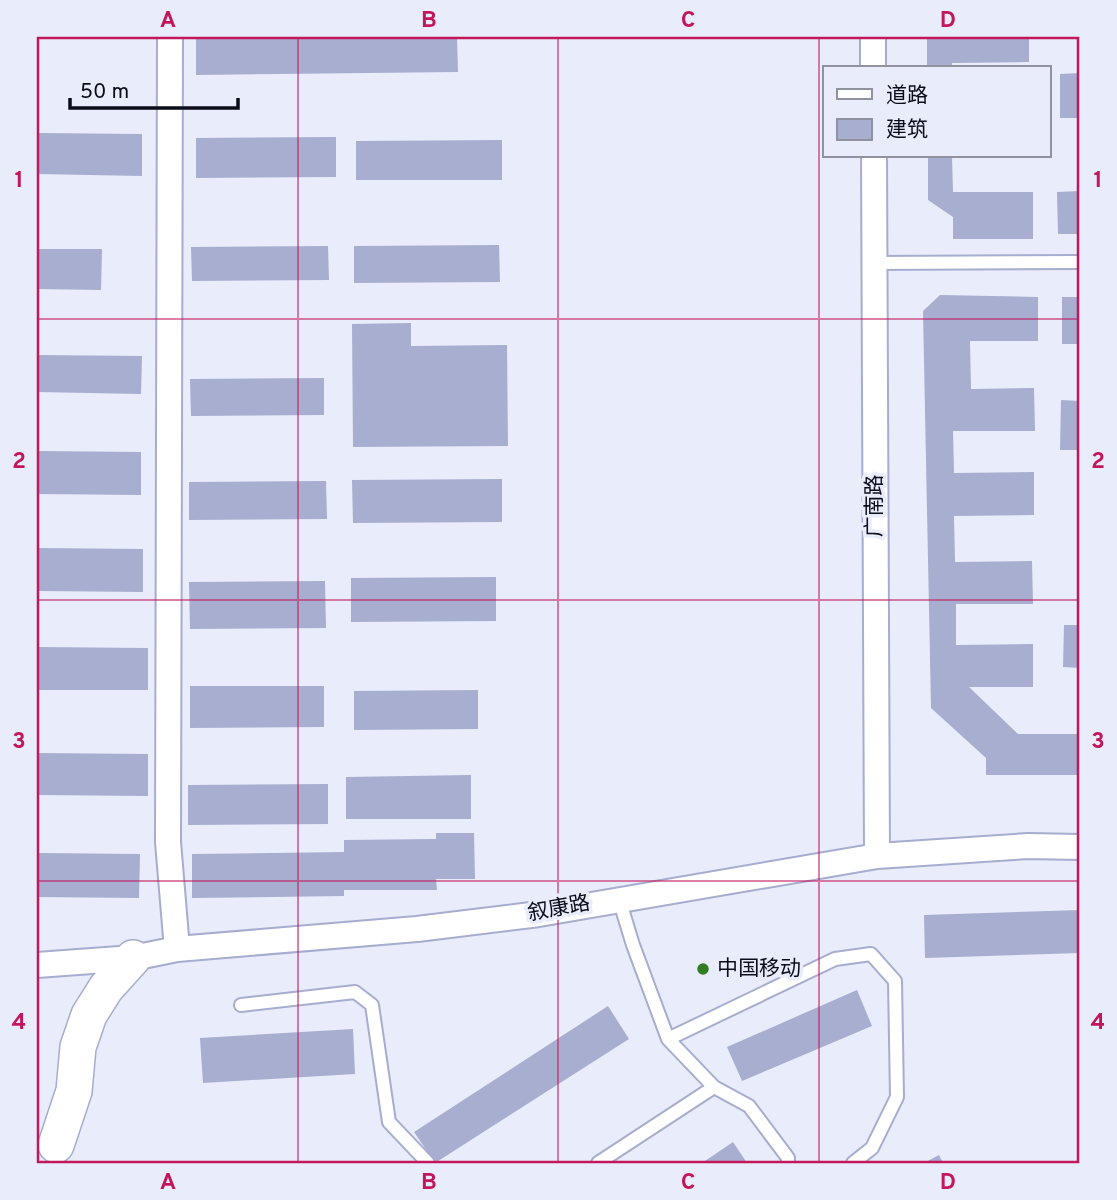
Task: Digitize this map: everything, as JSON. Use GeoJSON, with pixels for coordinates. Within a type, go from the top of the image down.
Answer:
{"type":"FeatureCollection","features":[{"type":"Feature","properties":{"kind":"main road"},"geometry":{"type":"LineString","coordinates":[[54,1142],[74,1091],[78,1047],[89,1015],[106,988],[133,958]]}},
{"type":"Feature","properties":{"kind":"street"},"geometry":{"type":"LineString","coordinates":[[170,37],[168,842],[177,949]]}},
{"type":"Feature","properties":{"kind":"street"},"geometry":{"type":"LineString","coordinates":[[873,37],[873,66]]}},
{"type":"Feature","properties":{"kind":"street","name":"广南路"},"geometry":{"type":"LineString","coordinates":[[874,158],[877,856]]}},
{"type":"Feature","properties":{"kind":"street","name":"叙康路"},"geometry":{"type":"LineString","coordinates":[[37,965],[133,958],[177,949],[417,929],[539,914],[877,856],[1028,846],[1080,847]]}},
{"type":"Feature","properties":{"kind":"lane"},"geometry":{"type":"LineString","coordinates":[[874,263],[1080,262]]}},
{"type":"Feature","properties":{"kind":"lane"},"geometry":{"type":"LineString","coordinates":[[619,899],[668,1039],[713,1087],[749,1106],[788,1158],[788,1163]]}},
{"type":"Feature","properties":{"kind":"lane"},"geometry":{"type":"LineString","coordinates":[[668,1039],[835,958],[871,954],[895,981],[897,1097],[872,1148],[853,1163]]}},
{"type":"Feature","properties":{"kind":"lane"},"geometry":{"type":"LineString","coordinates":[[241,1005],[355,992],[372,1005],[389,1122],[428,1163]]}},
{"type":"Feature","properties":{"kind":"lane"},"geometry":{"type":"LineString","coordinates":[[598,1163],[713,1087]]}},
{"type":"Feature","properties":{"kind":"building"},"geometry":{"type":"Polygon","coordinates":[[[196,37],[457,37],[458,72],[196,75],[196,37]]]}},
{"type":"Feature","properties":{"kind":"building"},"geometry":{"type":"Polygon","coordinates":[[[927,37],[1029,37],[1029,62],[927,66],[927,37]]]}},
{"type":"Feature","properties":{"kind":"building"},"geometry":{"type":"Polygon","coordinates":[[[1080,73],[1080,118],[1060,118],[1060,74],[1080,73]]]}},
{"type":"Feature","properties":{"kind":"building"},"geometry":{"type":"Polygon","coordinates":[[[37,133],[142,134],[142,176],[37,174],[37,133]]]}},
{"type":"Feature","properties":{"kind":"building"},"geometry":{"type":"Polygon","coordinates":[[[336,137],[336,177],[196,178],[196,138],[336,137]]]}},
{"type":"Feature","properties":{"kind":"building"},"geometry":{"type":"Polygon","coordinates":[[[502,140],[502,180],[356,180],[356,141],[502,140]]]}},
{"type":"Feature","properties":{"kind":"building"},"geometry":{"type":"Polygon","coordinates":[[[928,158],[952,158],[953,192],[1033,192],[1033,239],[953,239],[953,217],[928,200],[928,158]]]}},
{"type":"Feature","properties":{"kind":"building"},"geometry":{"type":"Polygon","coordinates":[[[1080,191],[1080,234],[1058,234],[1057,192],[1080,191]]]}},
{"type":"Feature","properties":{"kind":"building"},"geometry":{"type":"Polygon","coordinates":[[[499,245],[500,282],[354,283],[354,246],[499,245]]]}},
{"type":"Feature","properties":{"kind":"building"},"geometry":{"type":"Polygon","coordinates":[[[328,246],[329,280],[192,281],[191,247],[328,246]]]}},
{"type":"Feature","properties":{"kind":"building"},"geometry":{"type":"Polygon","coordinates":[[[37,249],[102,249],[101,290],[37,289],[37,249]]]}},
{"type":"Feature","properties":{"kind":"building"},"geometry":{"type":"Polygon","coordinates":[[[940,295],[1038,297],[1038,341],[970,341],[971,389],[1034,388],[1035,431],[953,431],[954,473],[1034,472],[1034,515],[954,516],[955,562],[1032,561],[1033,604],[956,604],[956,645],[1033,644],[1033,687],[969,687],[1018,734],[1080,734],[1080,775],[986,775],[986,758],[931,708],[923,311],[940,295]]]}},
{"type":"Feature","properties":{"kind":"building"},"geometry":{"type":"Polygon","coordinates":[[[1062,297],[1080,297],[1080,344],[1062,344],[1062,297]]]}},
{"type":"Feature","properties":{"kind":"building"},"geometry":{"type":"Polygon","coordinates":[[[411,323],[411,346],[507,345],[508,446],[353,447],[352,324],[411,323]]]}},
{"type":"Feature","properties":{"kind":"building"},"geometry":{"type":"Polygon","coordinates":[[[37,355],[142,356],[141,394],[37,392],[37,355]]]}},
{"type":"Feature","properties":{"kind":"building"},"geometry":{"type":"Polygon","coordinates":[[[324,378],[324,415],[191,416],[190,379],[324,378]]]}},
{"type":"Feature","properties":{"kind":"building"},"geometry":{"type":"Polygon","coordinates":[[[1061,400],[1080,401],[1080,450],[1060,450],[1061,400]]]}},
{"type":"Feature","properties":{"kind":"building"},"geometry":{"type":"Polygon","coordinates":[[[37,451],[141,452],[141,495],[37,494],[37,451]]]}},
{"type":"Feature","properties":{"kind":"building"},"geometry":{"type":"Polygon","coordinates":[[[502,479],[502,522],[353,523],[352,480],[502,479]]]}},
{"type":"Feature","properties":{"kind":"building"},"geometry":{"type":"Polygon","coordinates":[[[326,481],[327,519],[189,520],[189,482],[326,481]]]}},
{"type":"Feature","properties":{"kind":"building"},"geometry":{"type":"Polygon","coordinates":[[[37,548],[143,549],[143,592],[37,591],[37,548]]]}},
{"type":"Feature","properties":{"kind":"building"},"geometry":{"type":"Polygon","coordinates":[[[496,577],[496,621],[351,622],[351,578],[496,577]]]}},
{"type":"Feature","properties":{"kind":"building"},"geometry":{"type":"Polygon","coordinates":[[[325,581],[326,628],[190,629],[189,582],[325,581]]]}},
{"type":"Feature","properties":{"kind":"building"},"geometry":{"type":"Polygon","coordinates":[[[1064,625],[1080,625],[1080,668],[1063,667],[1064,625]]]}},
{"type":"Feature","properties":{"kind":"building"},"geometry":{"type":"Polygon","coordinates":[[[37,647],[148,648],[148,690],[37,690],[37,647]]]}},
{"type":"Feature","properties":{"kind":"building"},"geometry":{"type":"Polygon","coordinates":[[[190,686],[324,686],[324,727],[190,728],[190,686]]]}},
{"type":"Feature","properties":{"kind":"building"},"geometry":{"type":"Polygon","coordinates":[[[478,690],[478,729],[354,730],[354,691],[478,690]]]}},
{"type":"Feature","properties":{"kind":"building"},"geometry":{"type":"Polygon","coordinates":[[[37,753],[148,754],[148,796],[37,795],[37,753]]]}},
{"type":"Feature","properties":{"kind":"building"},"geometry":{"type":"Polygon","coordinates":[[[471,775],[471,819],[346,819],[346,777],[471,775]]]}},
{"type":"Feature","properties":{"kind":"building"},"geometry":{"type":"Polygon","coordinates":[[[328,784],[328,824],[188,825],[188,785],[328,784]]]}},
{"type":"Feature","properties":{"kind":"building"},"geometry":{"type":"Polygon","coordinates":[[[436,833],[474,833],[475,879],[436,879],[437,890],[344,890],[344,896],[192,898],[192,854],[344,852],[344,840],[436,839],[436,833]]]}},
{"type":"Feature","properties":{"kind":"building"},"geometry":{"type":"Polygon","coordinates":[[[37,853],[140,854],[139,898],[37,897],[37,853]]]}},
{"type":"Feature","properties":{"kind":"building"},"geometry":{"type":"Polygon","coordinates":[[[1080,910],[1080,953],[925,958],[924,915],[1080,910]]]}},
{"type":"Feature","properties":{"kind":"building"},"geometry":{"type":"Polygon","coordinates":[[[857,990],[872,1026],[742,1081],[727,1047],[857,990]]]}},
{"type":"Feature","properties":{"kind":"building"},"geometry":{"type":"Polygon","coordinates":[[[608,1006],[629,1039],[435,1163],[414,1132],[608,1006]]]}},
{"type":"Feature","properties":{"kind":"building"},"geometry":{"type":"Polygon","coordinates":[[[353,1029],[355,1074],[203,1083],[200,1038],[353,1029]]]}},
{"type":"Feature","properties":{"kind":"building"},"geometry":{"type":"Polygon","coordinates":[[[733,1142],[747,1163],[702,1163],[733,1142]]]}},
{"type":"Feature","properties":{"kind":"building"},"geometry":{"type":"Polygon","coordinates":[[[939,1155],[943,1163],[924,1163],[939,1155]]]}},
{"type":"Feature","properties":{"kind":"place","name":"中国移动"},"geometry":{"type":"Point","coordinates":[703,969]}}]}
